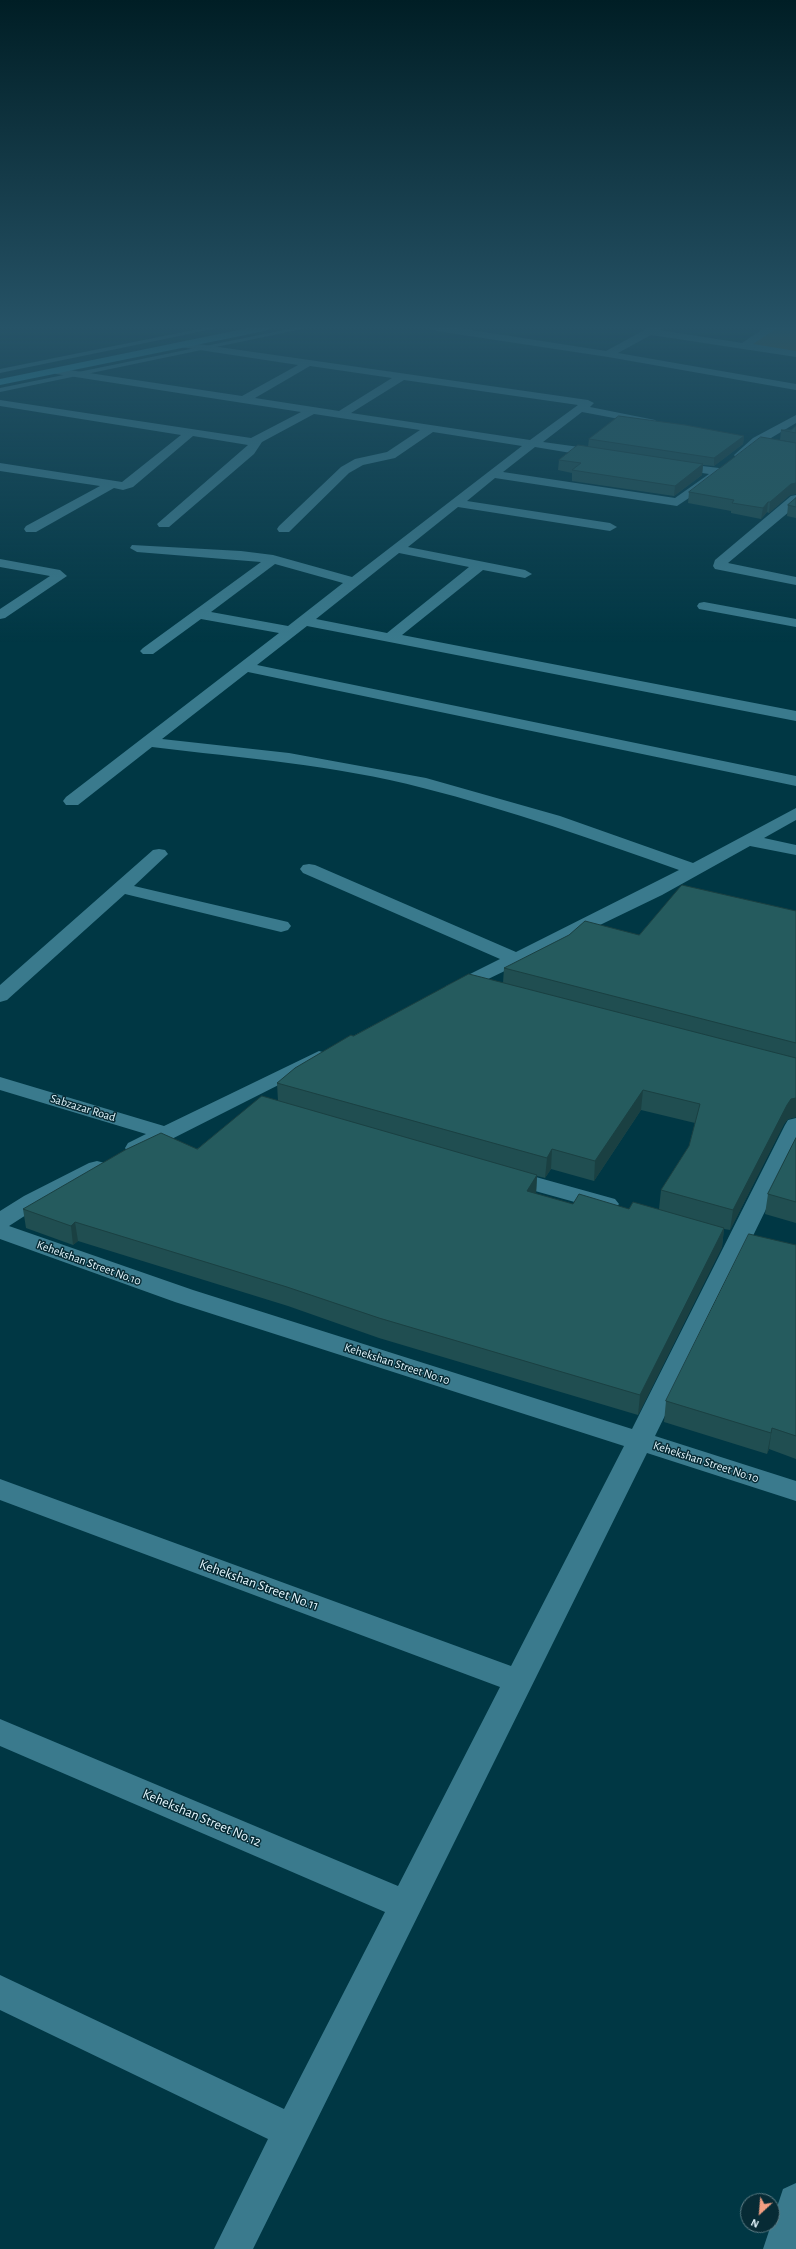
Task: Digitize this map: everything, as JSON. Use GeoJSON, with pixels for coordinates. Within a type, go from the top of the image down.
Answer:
{"type":"FeatureCollection","features":[{"type":"Feature","properties":{"kind":"street"},"geometry":{"type":"LineString","coordinates":[[0,467],[123,486],[129,484],[190,433],[257,441]]}},
{"type":"Feature","properties":{"kind":"street"},"geometry":{"type":"LineString","coordinates":[[164,524],[250,451],[257,441],[271,433]]}},
{"type":"Feature","properties":{"kind":"street"},"geometry":{"type":"LineString","coordinates":[[284,529],[345,470],[359,462],[377,460],[391,455],[424,433]]}},
{"type":"Feature","properties":{"kind":"street"},"geometry":{"type":"LineString","coordinates":[[465,433],[610,455]]}},
{"type":"Feature","properties":{"kind":"street"},"geometry":{"type":"LineString","coordinates":[[72,801],[492,474],[547,433]]}},
{"type":"Feature","properties":{"kind":"street"},"geometry":{"type":"LineString","coordinates":[[492,474],[677,502],[726,467],[757,441],[771,433]]}},
{"type":"Feature","properties":{"kind":"street"},"geometry":{"type":"LineString","coordinates":[[742,438],[773,444]]}},
{"type":"Feature","properties":{"kind":"street"},"geometry":{"type":"LineString","coordinates":[[665,464],[726,467]]}},
{"type":"Feature","properties":{"kind":"street"},"geometry":{"type":"LineString","coordinates":[[31,529],[111,485]]}},
{"type":"Feature","properties":{"kind":"street"},"geometry":{"type":"LineString","coordinates":[[796,499],[720,563],[720,566],[796,581]]}},
{"type":"Feature","properties":{"kind":"street"},"geometry":{"type":"LineString","coordinates":[[456,503],[610,527]]}},
{"type":"Feature","properties":{"kind":"street"},"geometry":{"type":"LineString","coordinates":[[773,517],[788,520]]}},
{"type":"Feature","properties":{"kind":"street"},"geometry":{"type":"LineString","coordinates":[[137,548],[241,555],[273,559],[354,582]]}},
{"type":"Feature","properties":{"kind":"street"},"geometry":{"type":"LineString","coordinates":[[397,549],[525,574]]}},
{"type":"Feature","properties":{"kind":"street"},"geometry":{"type":"LineString","coordinates":[[148,651],[273,559]]}},
{"type":"Feature","properties":{"kind":"street"},"geometry":{"type":"LineString","coordinates":[[0,563],[55,573],[60,576],[0,615]]}},
{"type":"Feature","properties":{"kind":"street"},"geometry":{"type":"LineString","coordinates":[[390,638],[480,565]]}},
{"type":"Feature","properties":{"kind":"street"},"geometry":{"type":"LineString","coordinates":[[704,606],[796,623]]}},
{"type":"Feature","properties":{"kind":"street"},"geometry":{"type":"LineString","coordinates":[[199,614],[291,632]]}},
{"type":"Feature","properties":{"kind":"street"},"geometry":{"type":"LineString","coordinates":[[304,621],[796,716]]}},
{"type":"Feature","properties":{"kind":"street"},"geometry":{"type":"LineString","coordinates":[[245,667],[796,781]]}},
{"type":"Feature","properties":{"kind":"street"},"geometry":{"type":"LineString","coordinates":[[149,742],[289,758],[358,769],[426,783],[554,820],[694,869]]}},
{"type":"Feature","properties":{"kind":"street"},"geometry":{"type":"LineString","coordinates":[[435,999],[655,891],[796,813]]}},
{"type":"Feature","properties":{"kind":"street"},"geometry":{"type":"LineString","coordinates":[[747,840],[796,850]]}},
{"type":"Feature","properties":{"kind":"street"},"geometry":{"type":"LineString","coordinates":[[0,996],[159,854]]}},
{"type":"Feature","properties":{"kind":"street"},"geometry":{"type":"LineString","coordinates":[[309,869],[516,959]]}},
{"type":"Feature","properties":{"kind":"street"},"geometry":{"type":"LineString","coordinates":[[121,888],[281,926]]}},
{"type":"Feature","properties":{"kind":"street"},"geometry":{"type":"LineString","coordinates":[[655,891],[684,897]]}},
{"type":"Feature","properties":{"kind":"street"},"geometry":{"type":"LineString","coordinates":[[464,984],[494,992]]}},
{"type":"Feature","properties":{"kind":"street"},"geometry":{"type":"LineString","coordinates":[[0,1221],[32,1201],[165,1133],[336,1049]]}},
{"type":"Feature","properties":{"kind":"street","name":"Sabzazar Road"},"geometry":{"type":"LineString","coordinates":[[0,1083],[165,1133]]}},
{"type":"Feature","properties":{"kind":"street"},"geometry":{"type":"LineString","coordinates":[[237,1098],[267,1107]]}},
{"type":"Feature","properties":{"kind":"street"},"geometry":{"type":"LineString","coordinates":[[233,2249],[290,2131],[640,1440],[727,1238],[796,1125]]}},
{"type":"Feature","properties":{"kind":"street"},"geometry":{"type":"LineString","coordinates":[[487,1170],[624,1209]]}},
{"type":"Feature","properties":{"kind":"street","name":"Kehekshan Street No.10"},"geometry":{"type":"LineString","coordinates":[[0,1231],[184,1296],[640,1440],[796,1491]]}},
{"type":"Feature","properties":{"kind":"street","name":"Kehekshan Street No.11"},"geometry":{"type":"LineString","coordinates":[[0,1489],[518,1681]]}},
{"type":"Feature","properties":{"kind":"street","name":"Kehekshan Street No.12"},"geometry":{"type":"LineString","coordinates":[[0,1732],[405,1905]]}},
{"type":"Feature","properties":{"kind":"street"},"geometry":{"type":"LineString","coordinates":[[0,1992],[290,2131]]}},
{"type":"Feature","properties":{"kind":"street"},"geometry":{"type":"LineString","coordinates":[[782,2249],[796,2202]]}},
{"type":"Feature","properties":{"kind":"building"},"geometry":{"type":"Polygon","coordinates":[[[597,433],[728,433],[744,436],[714,458],[589,439],[597,433]]]}},
{"type":"Feature","properties":{"kind":"building"},"geometry":{"type":"Polygon","coordinates":[[[761,437],[796,443],[796,483],[791,484],[770,502],[768,502],[763,508],[732,503],[734,500],[689,492],[761,437]]]}},
{"type":"Feature","properties":{"kind":"building"},"geometry":{"type":"Polygon","coordinates":[[[578,445],[703,464],[675,486],[572,470],[581,463],[559,460],[578,445]]]}},
{"type":"Feature","properties":{"kind":"building"},"geometry":{"type":"Polygon","coordinates":[[[796,498],[796,507],[788,505],[796,498]]]}},
{"type":"Feature","properties":{"kind":"building"},"geometry":{"type":"Polygon","coordinates":[[[682,885],[796,911],[796,1043],[504,968],[569,935],[585,921],[639,935],[682,885]]]}},
{"type":"Feature","properties":{"kind":"building"},"geometry":{"type":"Polygon","coordinates":[[[469,974],[796,1058],[796,1098],[791,1099],[787,1105],[733,1210],[661,1190],[689,1146],[700,1104],[643,1090],[595,1161],[552,1149],[547,1158],[277,1083],[295,1068],[351,1035],[353,1036],[469,974]]]}},
{"type":"Feature","properties":{"kind":"building"},"geometry":{"type":"Polygon","coordinates":[[[262,1096],[537,1175],[527,1191],[573,1204],[579,1194],[629,1209],[633,1202],[724,1228],[640,1395],[379,1318],[287,1287],[75,1222],[71,1226],[23,1209],[125,1150],[161,1133],[197,1149],[262,1096]]]}},
{"type":"Feature","properties":{"kind":"building"},"geometry":{"type":"Polygon","coordinates":[[[796,1138],[796,1202],[768,1194],[796,1138]]]}},
{"type":"Feature","properties":{"kind":"building"},"geometry":{"type":"Polygon","coordinates":[[[749,1234],[796,1245],[796,1436],[772,1428],[771,1433],[666,1401],[749,1234]]]}}]}
